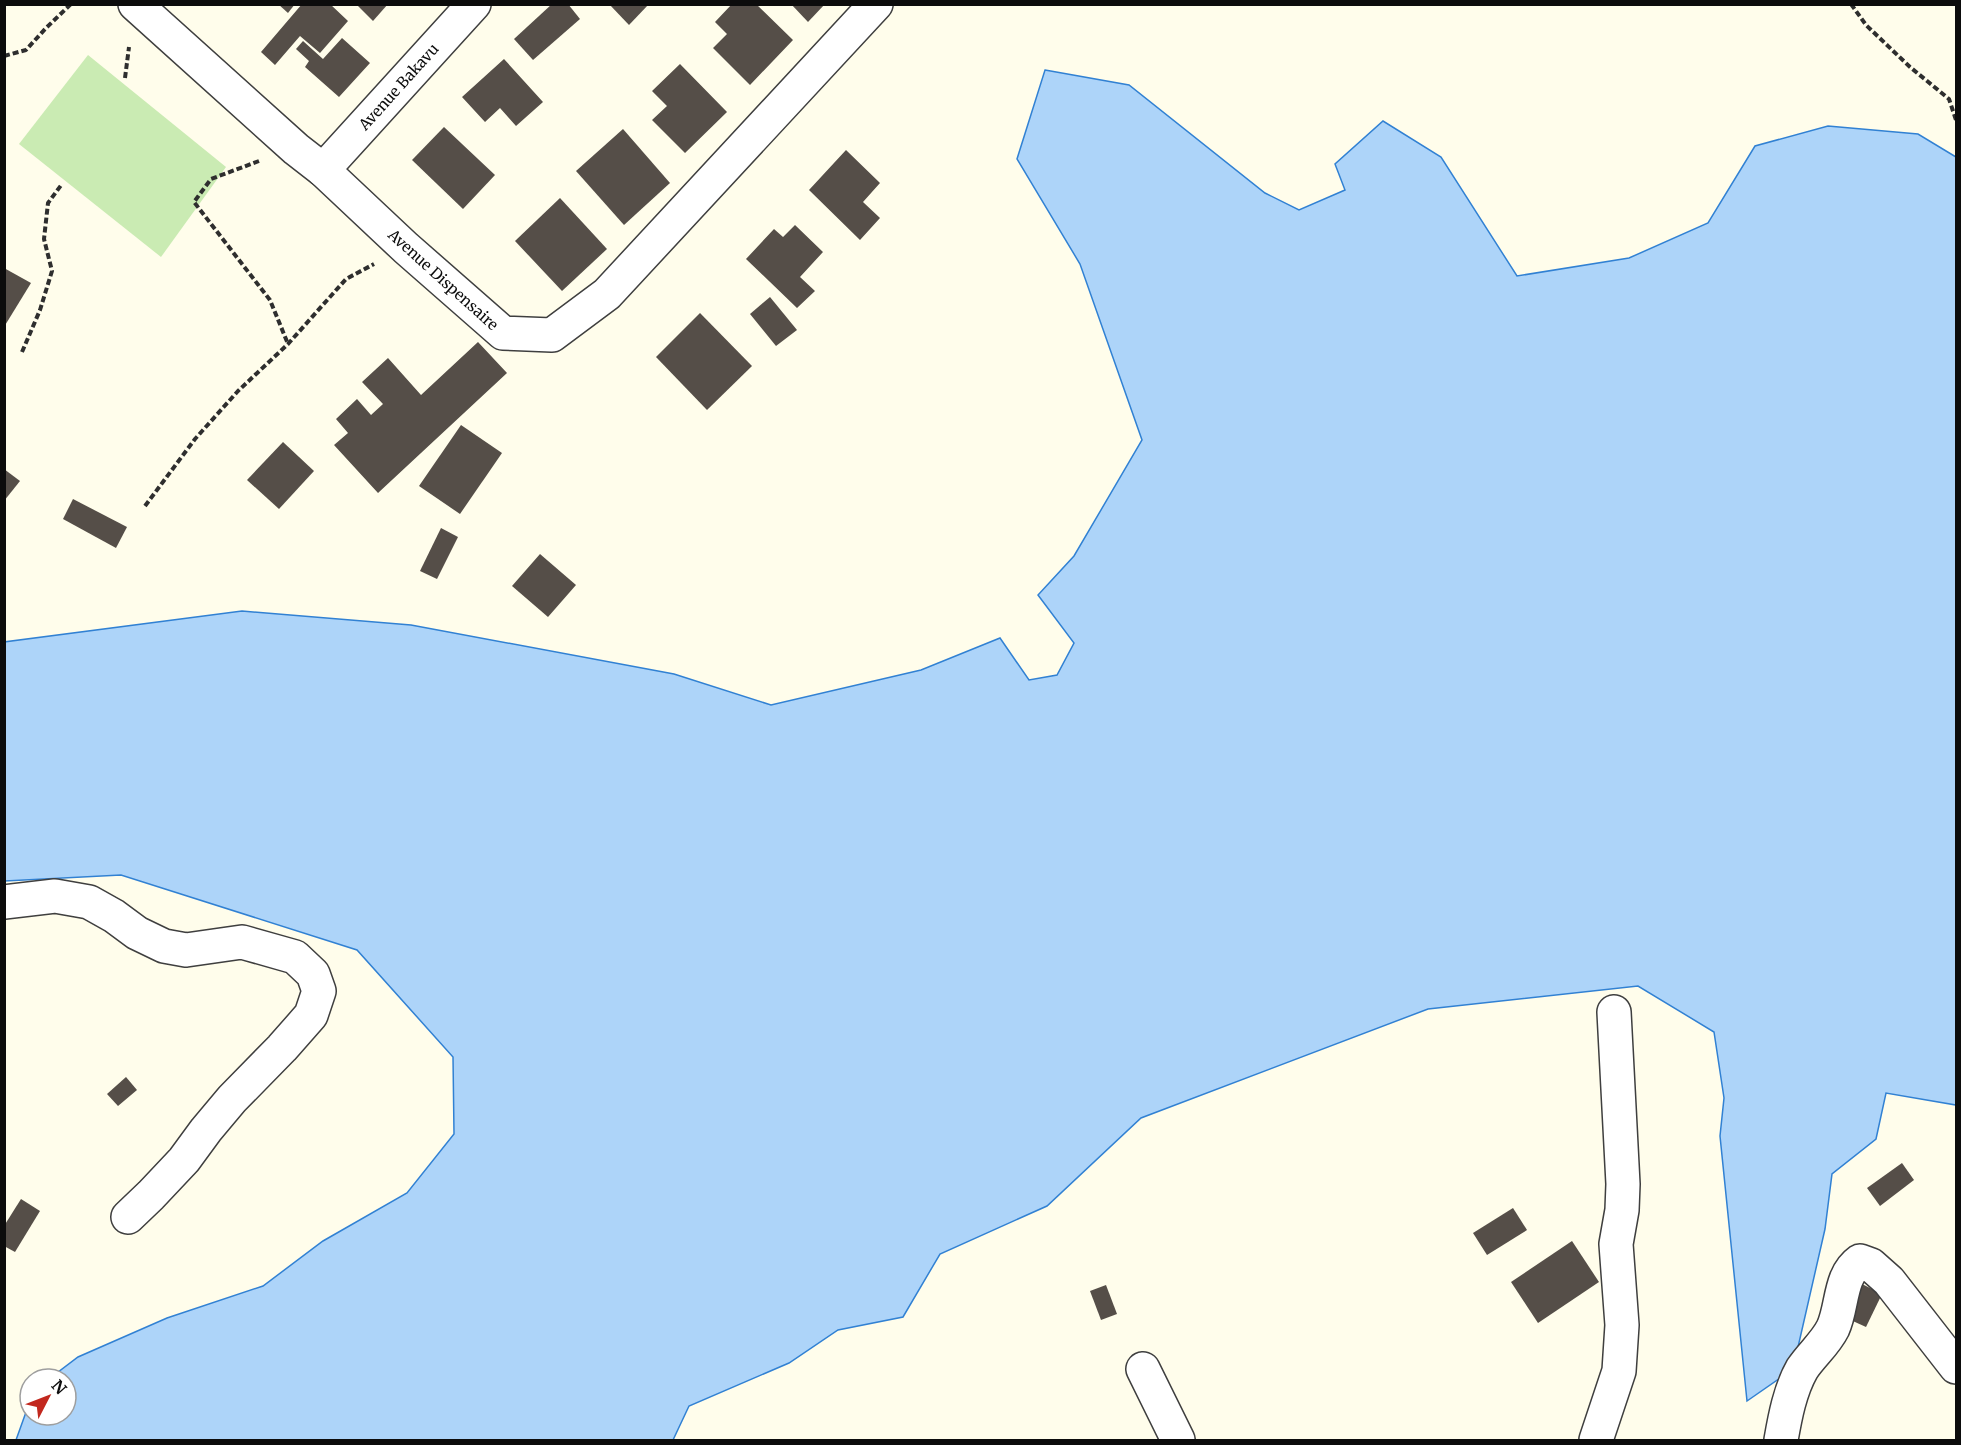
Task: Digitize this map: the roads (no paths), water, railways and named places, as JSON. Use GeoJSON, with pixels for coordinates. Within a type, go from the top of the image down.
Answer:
{"type":"FeatureCollection","features":[{"type":"Feature","properties":{"kind":"street","name":"Avenue Dispensaire"},"geometry":{"type":"LineString","coordinates":[[135,4],[503,333],[552,335],[607,294],[876,4]]}},
{"type":"Feature","properties":{"kind":"street","name":"Avenue Bakavu"},"geometry":{"type":"LineString","coordinates":[[323,170],[474,4]]}},
{"type":"Feature","properties":{"kind":"street"},"geometry":{"type":"LineString","coordinates":[[4,902],[56,896],[89,902],[114,916],[137,933],[164,946],[186,950],[242,942],[295,957],[313,974],[319,991],[311,1015],[232,1099],[184,1160],[152,1195],[128,1216]]}},
{"type":"Feature","properties":{"kind":"street"},"geometry":{"type":"LineString","coordinates":[[1596,1440],[1619,1371],[1622,1325],[1616,1244],[1622,1209],[1623,1184],[1614,1012]]}},
{"type":"Feature","properties":{"kind":"street"},"geometry":{"type":"LineString","coordinates":[[1781,1440],[1786,1411],[1802,1371],[1827,1340],[1835,1324],[1846,1277],[1851,1268],[1860,1261],[1871,1265],[1889,1281],[1956,1367]]}},
{"type":"Feature","properties":{"kind":"street"},"geometry":{"type":"LineString","coordinates":[[1143,1369],[1178,1440]]}},
{"type":"Feature","properties":{"kind":"water"},"geometry":{"type":"Polygon","coordinates":[[[1045,70],[1129,85],[1265,193],[1299,210],[1345,190],[1335,164],[1383,121],[1441,157],[1517,276],[1629,258],[1708,223],[1755,146],[1828,126],[1918,134],[1956,157],[1956,1105],[1886,1093],[1876,1139],[1832,1174],[1825,1229],[1793,1369],[1747,1401],[1720,1136],[1724,1098],[1714,1032],[1638,986],[1428,1009],[1141,1118],[1047,1206],[940,1254],[903,1317],[838,1330],[789,1363],[689,1406],[673,1440],[16,1440],[21,1427],[78,1427],[78,1367],[65,1367],[78,1357],[167,1318],[263,1286],[323,1241],[407,1193],[454,1134],[453,1057],[357,950],[121,875],[5,881],[4,642],[242,611],[411,625],[674,674],[771,705],[921,670],[1000,638],[1029,680],[1057,675],[1074,643],[1038,595],[1074,556],[1142,440],[1080,264],[1017,159],[1045,70]]]}}]}
